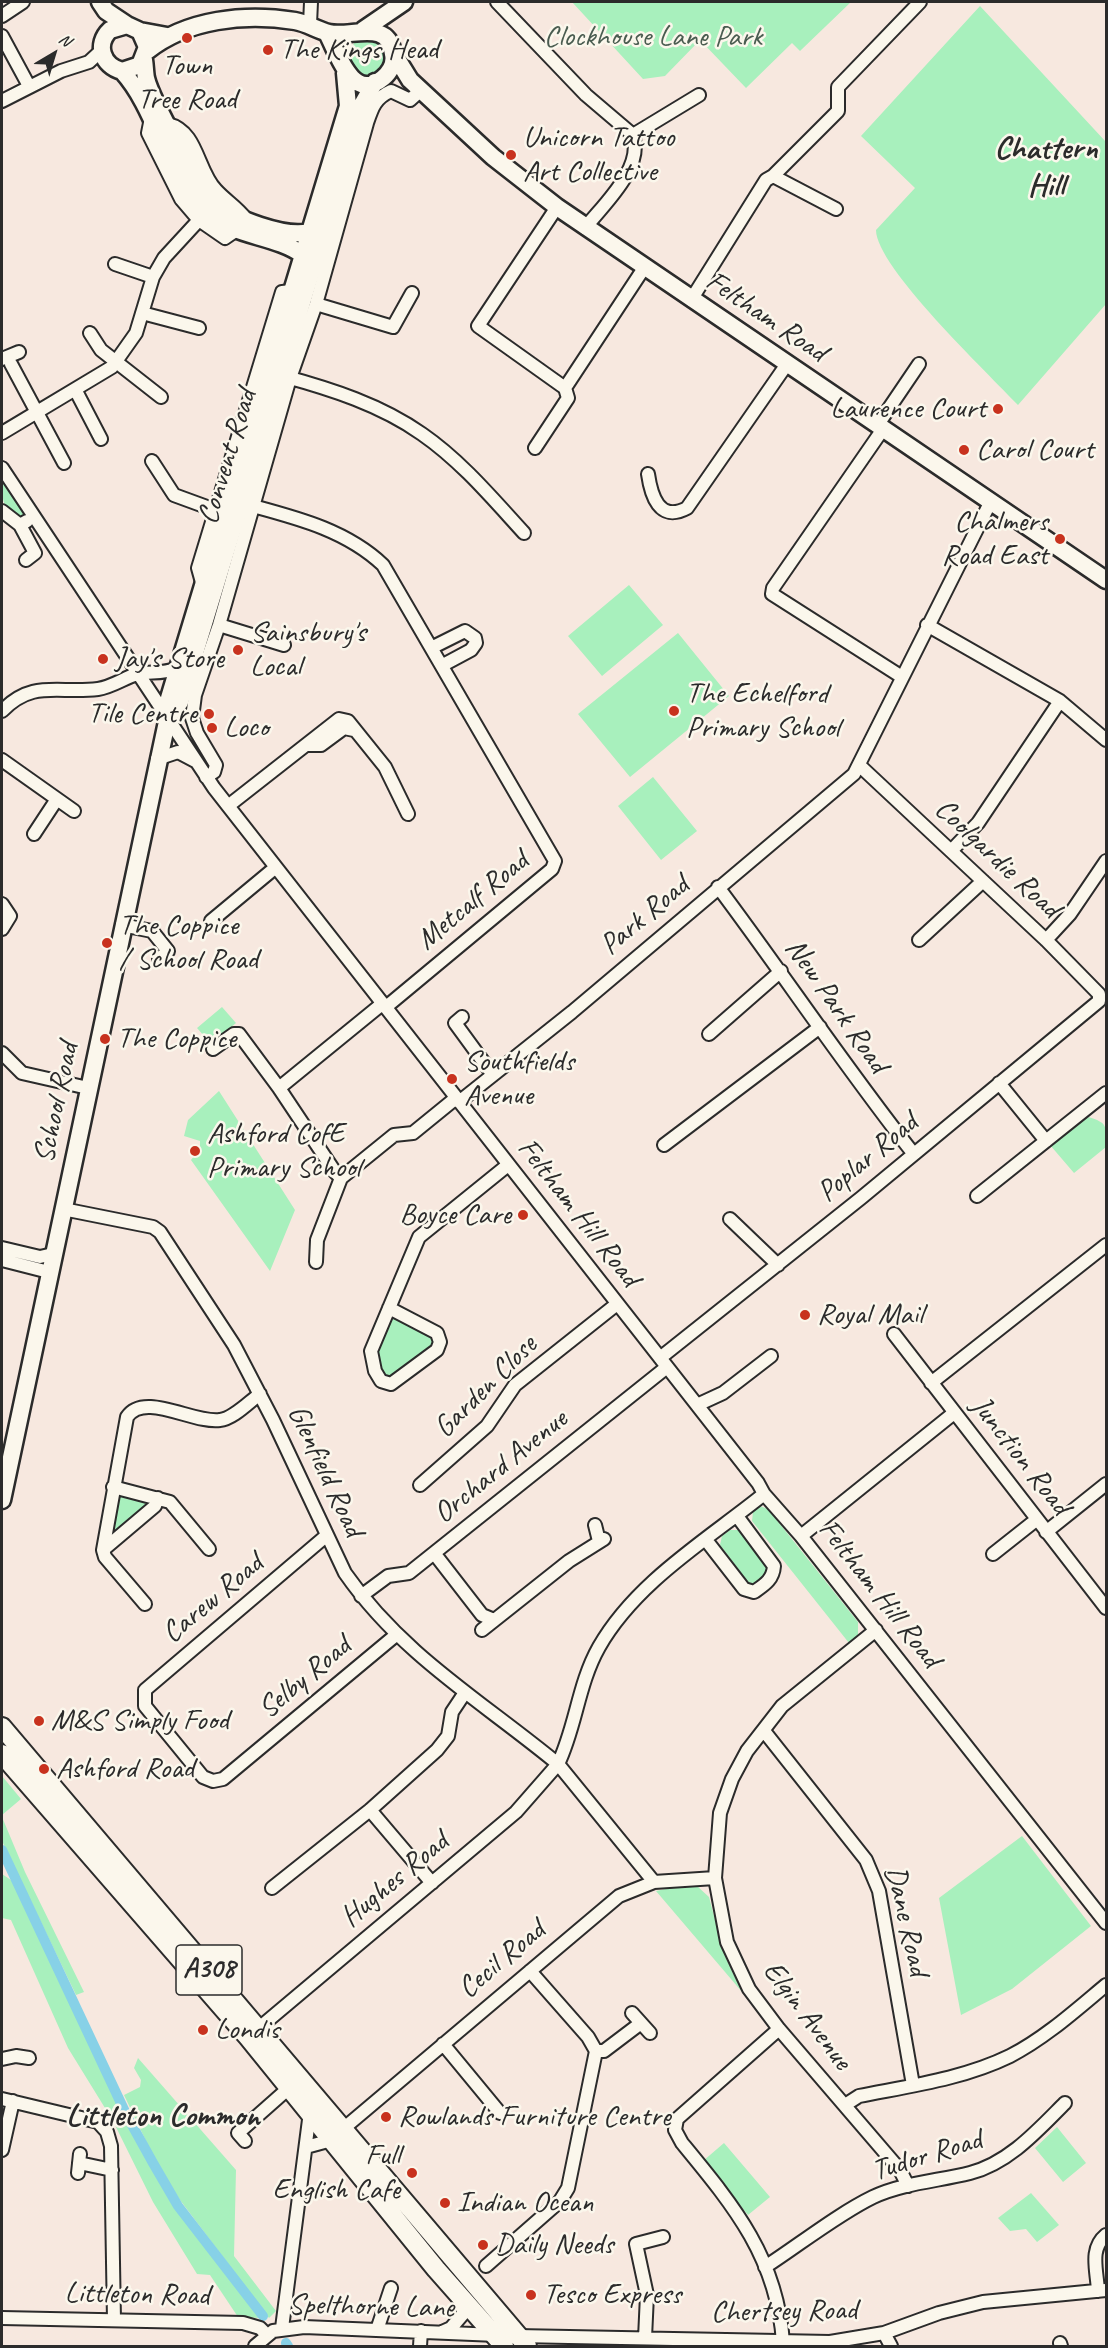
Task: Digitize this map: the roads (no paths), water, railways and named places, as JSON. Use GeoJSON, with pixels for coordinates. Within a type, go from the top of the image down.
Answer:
{"type":"FeatureCollection","features":[{"type":"Feature","properties":{"kind":"highway","name":"A308"},"geometry":{"type":"LineString","coordinates":[[2,1727],[259,2028],[463,2300],[512,2342]]}},
{"type":"Feature","properties":{"kind":"highway","name":"A308"},"geometry":{"type":"LineString","coordinates":[[2,1754],[310,2110],[340,2136],[490,2305],[512,2342]]}},
{"type":"Feature","properties":{"kind":"highway"},"geometry":{"type":"LineString","coordinates":[[490,2305],[512,2342]]}},
{"type":"Feature","properties":{"kind":"main road"},"geometry":{"type":"LineString","coordinates":[[343,66],[344,42],[401,4]]}},
{"type":"Feature","properties":{"kind":"main road"},"geometry":{"type":"LineString","coordinates":[[386,38],[401,4]]}},
{"type":"Feature","properties":{"kind":"main road"},"geometry":{"type":"LineString","coordinates":[[103,6],[134,28],[146,40],[146,79],[201,187],[215,203],[242,224],[311,254]]}},
{"type":"Feature","properties":{"kind":"main road"},"geometry":{"type":"LineString","coordinates":[[103,6],[107,33],[102,45],[106,62],[136,87],[186,190],[212,217],[300,235],[309,232]]}},
{"type":"Feature","properties":{"kind":"main road"},"geometry":{"type":"LineString","coordinates":[[106,62],[137,67],[145,56],[167,36],[194,27],[231,20],[295,21],[310,24],[327,33],[374,31],[386,38],[393,54],[390,71],[377,81]]}},
{"type":"Feature","properties":{"kind":"main road"},"geometry":{"type":"LineString","coordinates":[[107,33],[118,26],[167,36]]}},
{"type":"Feature","properties":{"kind":"main road"},"geometry":{"type":"LineString","coordinates":[[327,33],[352,79],[363,83],[377,81],[416,85]]}},
{"type":"Feature","properties":{"kind":"main road","name":"Feltham Road"},"geometry":{"type":"LineString","coordinates":[[393,54],[416,85],[493,157],[585,228],[1107,580]]}},
{"type":"Feature","properties":{"kind":"main road","name":"Convent Road"},"geometry":{"type":"LineString","coordinates":[[168,717],[169,698],[292,291],[311,254],[309,232],[348,106],[343,66]]}},
{"type":"Feature","properties":{"kind":"main road","name":"Convent Road"},"geometry":{"type":"LineString","coordinates":[[168,717],[180,702],[248,505],[286,377],[311,254],[363,103],[377,81]]}},
{"type":"Feature","properties":{"kind":"main road","name":"School Road"},"geometry":{"type":"LineString","coordinates":[[2,1500],[157,759],[168,717]]}},
{"type":"Feature","properties":{"kind":"street"},"geometry":{"type":"LineString","coordinates":[[2,16],[23,2]]}},
{"type":"Feature","properties":{"kind":"street"},"geometry":{"type":"LineString","coordinates":[[310,24],[311,2]]}},
{"type":"Feature","properties":{"kind":"street"},"geometry":{"type":"LineString","coordinates":[[497,2],[586,94],[633,135],[636,144],[627,175],[585,228]]}},
{"type":"Feature","properties":{"kind":"street"},"geometry":{"type":"LineString","coordinates":[[691,300],[766,180],[773,176],[838,111],[838,87],[920,2]]}},
{"type":"Feature","properties":{"kind":"street"},"geometry":{"type":"LineString","coordinates":[[2,36],[29,86]]}},
{"type":"Feature","properties":{"kind":"street"},"geometry":{"type":"LineString","coordinates":[[2,101],[29,86],[106,62]]}},
{"type":"Feature","properties":{"kind":"street","name":"Convent Road"},"geometry":{"type":"LineString","coordinates":[[286,377],[316,304],[373,104],[382,95],[391,91],[410,100],[416,85]]}},
{"type":"Feature","properties":{"kind":"street"},"geometry":{"type":"LineString","coordinates":[[633,135],[699,95]]}},
{"type":"Feature","properties":{"kind":"street"},"geometry":{"type":"LineString","coordinates":[[151,117],[148,133],[181,199],[199,220],[225,238],[242,224]]}},
{"type":"Feature","properties":{"kind":"street"},"geometry":{"type":"LineString","coordinates":[[773,176],[836,209]]}},
{"type":"Feature","properties":{"kind":"street"},"geometry":{"type":"LineString","coordinates":[[535,448],[568,398],[565,388],[478,326],[558,207]]}},
{"type":"Feature","properties":{"kind":"street"},"geometry":{"type":"LineString","coordinates":[[2,433],[76,391],[116,363],[136,333],[153,277],[164,258],[199,220]]}},
{"type":"Feature","properties":{"kind":"street"},"geometry":{"type":"LineString","coordinates":[[115,264],[153,277]]}},
{"type":"Feature","properties":{"kind":"street"},"geometry":{"type":"LineString","coordinates":[[565,388],[644,268]]}},
{"type":"Feature","properties":{"kind":"street","name":"Convent Road"},"geometry":{"type":"LineString","coordinates":[[204,588],[198,568],[215,510],[282,292],[292,291]]}},
{"type":"Feature","properties":{"kind":"street"},"geometry":{"type":"LineString","coordinates":[[316,304],[393,327],[412,293]]}},
{"type":"Feature","properties":{"kind":"street"},"geometry":{"type":"LineString","coordinates":[[142,314],[199,328]]}},
{"type":"Feature","properties":{"kind":"street"},"geometry":{"type":"LineString","coordinates":[[90,333],[101,350],[161,397]]}},
{"type":"Feature","properties":{"kind":"street"},"geometry":{"type":"LineString","coordinates":[[19,352],[6,362],[37,412],[64,463]]}},
{"type":"Feature","properties":{"kind":"street"},"geometry":{"type":"LineString","coordinates":[[648,474],[651,496],[660,506],[669,512],[679,512],[687,508],[787,364]]}},
{"type":"Feature","properties":{"kind":"street"},"geometry":{"type":"LineString","coordinates":[[902,677],[772,594],[773,588],[880,428],[919,364]]}},
{"type":"Feature","properties":{"kind":"street"},"geometry":{"type":"LineString","coordinates":[[286,377],[358,400],[422,433],[477,482],[524,532]]}},
{"type":"Feature","properties":{"kind":"street"},"geometry":{"type":"LineString","coordinates":[[76,391],[101,439]]}},
{"type":"Feature","properties":{"kind":"street"},"geometry":{"type":"LineString","coordinates":[[152,461],[174,495],[215,510]]}},
{"type":"Feature","properties":{"kind":"street","name":"Feltham Hill Road"},"geometry":{"type":"LineString","coordinates":[[2,468],[206,777],[228,806],[697,1405],[764,1494],[801,1536],[1107,1923]]}},
{"type":"Feature","properties":{"kind":"street"},"geometry":{"type":"LineString","coordinates":[[859,765],[990,503]]}},
{"type":"Feature","properties":{"kind":"street","name":"Convent Road"},"geometry":{"type":"LineString","coordinates":[[206,777],[214,771],[216,765],[197,733],[192,718],[195,695],[219,625],[248,505]]}},
{"type":"Feature","properties":{"kind":"street","name":"Metcalf Road"},"geometry":{"type":"LineString","coordinates":[[248,505],[331,530],[370,553],[393,579],[555,861],[552,869],[384,1006]]}},
{"type":"Feature","properties":{"kind":"street"},"geometry":{"type":"LineString","coordinates":[[2,511],[20,525],[35,553],[26,560]]}},
{"type":"Feature","properties":{"kind":"street"},"geometry":{"type":"LineString","coordinates":[[20,525],[34,516]]}},
{"type":"Feature","properties":{"kind":"street"},"geometry":{"type":"LineString","coordinates":[[219,625],[284,645]]}},
{"type":"Feature","properties":{"kind":"street"},"geometry":{"type":"LineString","coordinates":[[927,625],[1060,701],[1107,740]]}},
{"type":"Feature","properties":{"kind":"street"},"geometry":{"type":"LineString","coordinates":[[433,647],[465,631],[475,638],[476,643],[471,650],[443,665]]}},
{"type":"Feature","properties":{"kind":"street"},"geometry":{"type":"LineString","coordinates":[[2,711],[12,699],[30,690],[101,688],[139,674],[153,675],[178,668]]}},
{"type":"Feature","properties":{"kind":"street"},"geometry":{"type":"LineString","coordinates":[[952,850],[978,823],[1060,701]]}},
{"type":"Feature","properties":{"kind":"street"},"geometry":{"type":"LineString","coordinates":[[228,806],[306,745],[321,745],[344,728],[354,729],[385,768],[408,814]]}},
{"type":"Feature","properties":{"kind":"street"},"geometry":{"type":"LineString","coordinates":[[157,759],[178,753],[185,754],[198,764]]}},
{"type":"Feature","properties":{"kind":"street"},"geometry":{"type":"LineString","coordinates":[[2,760],[74,811]]}},
{"type":"Feature","properties":{"kind":"street","name":"Coolgardie Road"},"geometry":{"type":"LineString","coordinates":[[859,765],[1046,940],[1096,992]]}},
{"type":"Feature","properties":{"kind":"street","name":"Park Road"},"geometry":{"type":"LineString","coordinates":[[458,1100],[493,1075],[854,774],[859,765]]}},
{"type":"Feature","properties":{"kind":"street"},"geometry":{"type":"LineString","coordinates":[[34,834],[57,799]]}},
{"type":"Feature","properties":{"kind":"street"},"geometry":{"type":"LineString","coordinates":[[1046,940],[1070,914],[1107,861]]}},
{"type":"Feature","properties":{"kind":"street"},"geometry":{"type":"LineString","coordinates":[[211,921],[276,867]]}},
{"type":"Feature","properties":{"kind":"street"},"geometry":{"type":"LineString","coordinates":[[919,940],[983,881]]}},
{"type":"Feature","properties":{"kind":"street","name":"New Park Road"},"geometry":{"type":"LineString","coordinates":[[718,887],[781,971],[865,1092],[913,1153]]}},
{"type":"Feature","properties":{"kind":"street"},"geometry":{"type":"LineString","coordinates":[[2,904],[10,916],[2,929]]}},
{"type":"Feature","properties":{"kind":"street"},"geometry":{"type":"LineString","coordinates":[[122,925],[152,931],[168,951],[159,958]]}},
{"type":"Feature","properties":{"kind":"street"},"geometry":{"type":"LineString","coordinates":[[710,1034],[781,971]]}},
{"type":"Feature","properties":{"kind":"street","name":"Poplar Road"},"geometry":{"type":"LineString","coordinates":[[663,1363],[913,1153],[1097,1004],[1100,998],[1096,992]]}},
{"type":"Feature","properties":{"kind":"street"},"geometry":{"type":"LineString","coordinates":[[279,1088],[384,1006]]}},
{"type":"Feature","properties":{"kind":"street"},"geometry":{"type":"LineString","coordinates":[[462,1017],[455,1023],[493,1075]]}},
{"type":"Feature","properties":{"kind":"street"},"geometry":{"type":"LineString","coordinates":[[664,1144],[820,1027]]}},
{"type":"Feature","properties":{"kind":"street"},"geometry":{"type":"LineString","coordinates":[[213,1049],[234,1034],[239,1034],[341,1178]]}},
{"type":"Feature","properties":{"kind":"street"},"geometry":{"type":"LineString","coordinates":[[2,1053],[22,1073],[88,1088]]}},
{"type":"Feature","properties":{"kind":"street"},"geometry":{"type":"LineString","coordinates":[[999,1083],[1046,1141]]}},
{"type":"Feature","properties":{"kind":"street"},"geometry":{"type":"LineString","coordinates":[[978,1196],[1107,1093]]}},
{"type":"Feature","properties":{"kind":"street"},"geometry":{"type":"LineString","coordinates":[[316,1262],[317,1240],[341,1178],[394,1135],[413,1133],[458,1100]]}},
{"type":"Feature","properties":{"kind":"street"},"geometry":{"type":"LineString","coordinates":[[389,1308],[437,1333],[440,1342],[437,1350],[391,1384],[381,1382],[375,1371],[371,1351],[389,1308],[419,1237],[508,1165]]}},
{"type":"Feature","properties":{"kind":"street"},"geometry":{"type":"LineString","coordinates":[[984,1172],[993,1183]]}},
{"type":"Feature","properties":{"kind":"street","name":"Glenfield Road"},"geometry":{"type":"LineString","coordinates":[[63,1209],[153,1227],[160,1232],[234,1345],[260,1394],[326,1536],[345,1573],[361,1596],[396,1635],[464,1694],[558,1764],[654,1882]]}},
{"type":"Feature","properties":{"kind":"street"},"geometry":{"type":"LineString","coordinates":[[730,1219],[778,1265]]}},
{"type":"Feature","properties":{"kind":"street"},"geometry":{"type":"LineString","coordinates":[[931,1383],[1107,1245]]}},
{"type":"Feature","properties":{"kind":"street"},"geometry":{"type":"LineString","coordinates":[[2,1248],[40,1257],[53,1254]]}},
{"type":"Feature","properties":{"kind":"street"},"geometry":{"type":"LineString","coordinates":[[2,1260],[49,1272]]}},
{"type":"Feature","properties":{"kind":"street","name":"Garden Close"},"geometry":{"type":"LineString","coordinates":[[420,1485],[486,1426],[515,1385],[617,1304]]}},
{"type":"Feature","properties":{"kind":"street","name":"Junction Road"},"geometry":{"type":"LineString","coordinates":[[894,1334],[1036,1520],[1107,1608]]}},
{"type":"Feature","properties":{"kind":"street"},"geometry":{"type":"LineString","coordinates":[[697,1405],[723,1394],[771,1356]]}},
{"type":"Feature","properties":{"kind":"street","name":"Orchard Avenue"},"geometry":{"type":"LineString","coordinates":[[361,1596],[388,1576],[409,1573],[663,1363]]}},
{"type":"Feature","properties":{"kind":"street"},"geometry":{"type":"LineString","coordinates":[[145,1604],[105,1557],[103,1550],[127,1417],[131,1411],[148,1406],[213,1421],[224,1420],[260,1394]]}},
{"type":"Feature","properties":{"kind":"street"},"geometry":{"type":"LineString","coordinates":[[801,1536],[954,1413]]}},
{"type":"Feature","properties":{"kind":"street"},"geometry":{"type":"LineString","coordinates":[[1046,1532],[1107,1484]]}},
{"type":"Feature","properties":{"kind":"street"},"geometry":{"type":"LineString","coordinates":[[113,1487],[170,1502],[209,1549]]}},
{"type":"Feature","properties":{"kind":"street","name":"Hughes Road"},"geometry":{"type":"LineString","coordinates":[[259,2028],[516,1812],[558,1764],[570,1741],[581,1687],[599,1647],[637,1597],[764,1494]]}},
{"type":"Feature","properties":{"kind":"street"},"geometry":{"type":"LineString","coordinates":[[103,1550],[155,1506],[158,1498]]}},
{"type":"Feature","properties":{"kind":"street"},"geometry":{"type":"LineString","coordinates":[[706,1540],[744,1589],[754,1592],[765,1585],[773,1575],[774,1566],[737,1516]]}},
{"type":"Feature","properties":{"kind":"street"},"geometry":{"type":"LineString","coordinates":[[993,1554],[1036,1520]]}},
{"type":"Feature","properties":{"kind":"street"},"geometry":{"type":"LineString","coordinates":[[482,1630],[601,1540],[596,1525]]}},
{"type":"Feature","properties":{"kind":"street","name":"Carew Road"},"geometry":{"type":"LineString","coordinates":[[145,1706],[145,1690],[326,1536]]}},
{"type":"Feature","properties":{"kind":"street"},"geometry":{"type":"LineString","coordinates":[[434,1553],[482,1615],[494,1620]]}},
{"type":"Feature","properties":{"kind":"street","name":"Elgin Avenue"},"geometry":{"type":"LineString","coordinates":[[876,1630],[782,1706],[747,1751],[732,1779],[720,1813],[715,1878],[727,1942],[749,1989],[779,2029],[900,2170],[908,2186]]}},
{"type":"Feature","properties":{"kind":"street","name":"Selby Road"},"geometry":{"type":"LineString","coordinates":[[145,1706],[203,1777],[213,1781],[223,1779],[396,1635]]}},
{"type":"Feature","properties":{"kind":"street"},"geometry":{"type":"LineString","coordinates":[[272,1888],[370,1809],[441,1746],[448,1736],[452,1712],[464,1694]]}},
{"type":"Feature","properties":{"kind":"street","name":"Dane Road"},"geometry":{"type":"LineString","coordinates":[[764,1731],[874,1873],[913,2085]]}},
{"type":"Feature","properties":{"kind":"street"},"geometry":{"type":"LineString","coordinates":[[370,1809],[432,1882]]}},
{"type":"Feature","properties":{"kind":"street","name":"Cecil Road"},"geometry":{"type":"LineString","coordinates":[[340,2136],[442,2044],[619,1896],[654,1882],[715,1878]]}},
{"type":"Feature","properties":{"kind":"street"},"geometry":{"type":"LineString","coordinates":[[486,2265],[560,2201],[568,2188],[596,2051],[588,2037],[530,1971]]}},
{"type":"Feature","properties":{"kind":"street"},"geometry":{"type":"LineString","coordinates":[[845,2105],[859,2096],[965,2074],[1010,2056],[1040,2038],[1107,1985]]}},
{"type":"Feature","properties":{"kind":"street"},"geometry":{"type":"LineString","coordinates":[[632,2013],[650,2033]]}},
{"type":"Feature","properties":{"kind":"street"},"geometry":{"type":"LineString","coordinates":[[596,2051],[604,2051],[641,2024]]}},
{"type":"Feature","properties":{"kind":"street"},"geometry":{"type":"LineString","coordinates":[[779,2029],[677,2119],[675,2130],[682,2143],[745,2223],[765,2267],[782,2324],[783,2342]]}},
{"type":"Feature","properties":{"kind":"street"},"geometry":{"type":"LineString","coordinates":[[442,2044],[500,2113]]}},
{"type":"Feature","properties":{"kind":"street"},"geometry":{"type":"LineString","coordinates":[[2,2059],[29,2058]]}},
{"type":"Feature","properties":{"kind":"street"},"geometry":{"type":"LineString","coordinates":[[245,2141],[238,2133],[290,2087]]}},
{"type":"Feature","properties":{"kind":"street"},"geometry":{"type":"LineString","coordinates":[[2,2150],[7,2100],[98,2122],[110,2139],[114,2320]]}},
{"type":"Feature","properties":{"kind":"street","name":"Tudor Road"},"geometry":{"type":"LineString","coordinates":[[765,2267],[871,2198],[908,2186],[973,2172],[1001,2159],[1031,2137],[1065,2103]]}},
{"type":"Feature","properties":{"kind":"street"},"geometry":{"type":"LineString","coordinates":[[282,2328],[310,2110]]}},
{"type":"Feature","properties":{"kind":"street"},"geometry":{"type":"LineString","coordinates":[[306,2147],[340,2136]]}},
{"type":"Feature","properties":{"kind":"street"},"geometry":{"type":"LineString","coordinates":[[79,2164],[112,2170]]}},
{"type":"Feature","properties":{"kind":"street"},"geometry":{"type":"LineString","coordinates":[[1102,2290],[1095,2252],[1097,2243],[1107,2235]]}},
{"type":"Feature","properties":{"kind":"street"},"geometry":{"type":"LineString","coordinates":[[645,2338],[647,2295],[636,2244],[663,2237]]}},
{"type":"Feature","properties":{"kind":"street"},"geometry":{"type":"LineString","coordinates":[[377,2330],[391,2288]]}},
{"type":"Feature","properties":{"kind":"street","name":"Chertsey Road"},"geometry":{"type":"LineString","coordinates":[[512,2342],[564,2338],[645,2338],[830,2342],[884,2334],[939,2313],[982,2302],[1102,2290]]}},
{"type":"Feature","properties":{"kind":"street"},"geometry":{"type":"LineString","coordinates":[[441,2332],[451,2328],[463,2314],[463,2300]]}},
{"type":"Feature","properties":{"kind":"street","name":"Littleton Road"},"geometry":{"type":"LineString","coordinates":[[2,2318],[243,2323],[260,2328],[267,2335]]}},
{"type":"Feature","properties":{"kind":"street","name":"Spelthorne Lane"},"geometry":{"type":"LineString","coordinates":[[255,2346],[267,2335],[282,2328],[441,2332],[512,2342]]}},
{"type":"Feature","properties":{"kind":"street"},"geometry":{"type":"LineString","coordinates":[[420,2346],[421,2331]]}},
{"type":"Feature","properties":{"kind":"street"},"geometry":{"type":"LineString","coordinates":[[884,2334],[891,2346]]}},
{"type":"Feature","properties":{"kind":"street"},"geometry":{"type":"LineString","coordinates":[[554,2346],[564,2338]]}},
{"type":"Feature","properties":{"kind":"waterway"},"geometry":{"type":"LineString","coordinates":[[2,1850],[127,2116],[153,2163],[178,2206],[263,2316]]}},
{"type":"Feature","properties":{"kind":"place","name":"Town Tree Road"},"geometry":{"type":"Point","coordinates":[187,38]}},
{"type":"Feature","properties":{"kind":"place","name":"The Kings Head"},"geometry":{"type":"Point","coordinates":[268,50]}},
{"type":"Feature","properties":{"kind":"place","name":"Unicorn Tattoo Art Collective"},"geometry":{"type":"Point","coordinates":[511,155]}},
{"type":"Feature","properties":{"kind":"place","name":"Laurence Court"},"geometry":{"type":"Point","coordinates":[998,409]}},
{"type":"Feature","properties":{"kind":"place","name":"Carol Court"},"geometry":{"type":"Point","coordinates":[964,450]}},
{"type":"Feature","properties":{"kind":"place","name":"Chalmers Road East"},"geometry":{"type":"Point","coordinates":[1060,539]}},
{"type":"Feature","properties":{"kind":"place","name":"Sainsbury's Local"},"geometry":{"type":"Point","coordinates":[238,650]}},
{"type":"Feature","properties":{"kind":"place","name":"Jay's Store"},"geometry":{"type":"Point","coordinates":[103,659]}},
{"type":"Feature","properties":{"kind":"place","name":"The Echelford Primary School"},"geometry":{"type":"Point","coordinates":[674,711]}},
{"type":"Feature","properties":{"kind":"place","name":"Tile Centre"},"geometry":{"type":"Point","coordinates":[209,714]}},
{"type":"Feature","properties":{"kind":"place","name":"Loco"},"geometry":{"type":"Point","coordinates":[212,728]}},
{"type":"Feature","properties":{"kind":"place","name":"The Coppice / School Road"},"geometry":{"type":"Point","coordinates":[107,943]}},
{"type":"Feature","properties":{"kind":"place","name":"The Coppice"},"geometry":{"type":"Point","coordinates":[105,1039]}},
{"type":"Feature","properties":{"kind":"place","name":"Southfields Avenue"},"geometry":{"type":"Point","coordinates":[452,1079]}},
{"type":"Feature","properties":{"kind":"place","name":"Ashford CofE Primary School"},"geometry":{"type":"Point","coordinates":[195,1151]}},
{"type":"Feature","properties":{"kind":"place","name":"Boyce Care"},"geometry":{"type":"Point","coordinates":[523,1215]}},
{"type":"Feature","properties":{"kind":"place","name":"Royal Mail"},"geometry":{"type":"Point","coordinates":[805,1315]}},
{"type":"Feature","properties":{"kind":"place","name":"M&S Simply Food"},"geometry":{"type":"Point","coordinates":[39,1721]}},
{"type":"Feature","properties":{"kind":"place","name":"Ashford Road"},"geometry":{"type":"Point","coordinates":[44,1769]}},
{"type":"Feature","properties":{"kind":"place","name":"Londis"},"geometry":{"type":"Point","coordinates":[203,2030]}},
{"type":"Feature","properties":{"kind":"place","name":"Rowlands Furniture Centre"},"geometry":{"type":"Point","coordinates":[386,2117]}},
{"type":"Feature","properties":{"kind":"place","name":"Full English Cafe"},"geometry":{"type":"Point","coordinates":[412,2173]}},
{"type":"Feature","properties":{"kind":"place","name":"Indian Ocean"},"geometry":{"type":"Point","coordinates":[445,2203]}},
{"type":"Feature","properties":{"kind":"place","name":"Daily Needs"},"geometry":{"type":"Point","coordinates":[483,2245]}},
{"type":"Feature","properties":{"kind":"place","name":"Tesco Express"},"geometry":{"type":"Point","coordinates":[531,2295]}},
{"type":"Feature","properties":{"kind":"district","name":"Chattern Hill"},"geometry":{"type":"Point","coordinates":[1046,168]}},
{"type":"Feature","properties":{"kind":"district","name":"Littleton Common"},"geometry":{"type":"Point","coordinates":[163,2117]}},
{"type":"Feature","properties":{"kind":"park label","name":"Clockhouse Lane Park"},"geometry":{"type":"Point","coordinates":[653,37]}}]}
